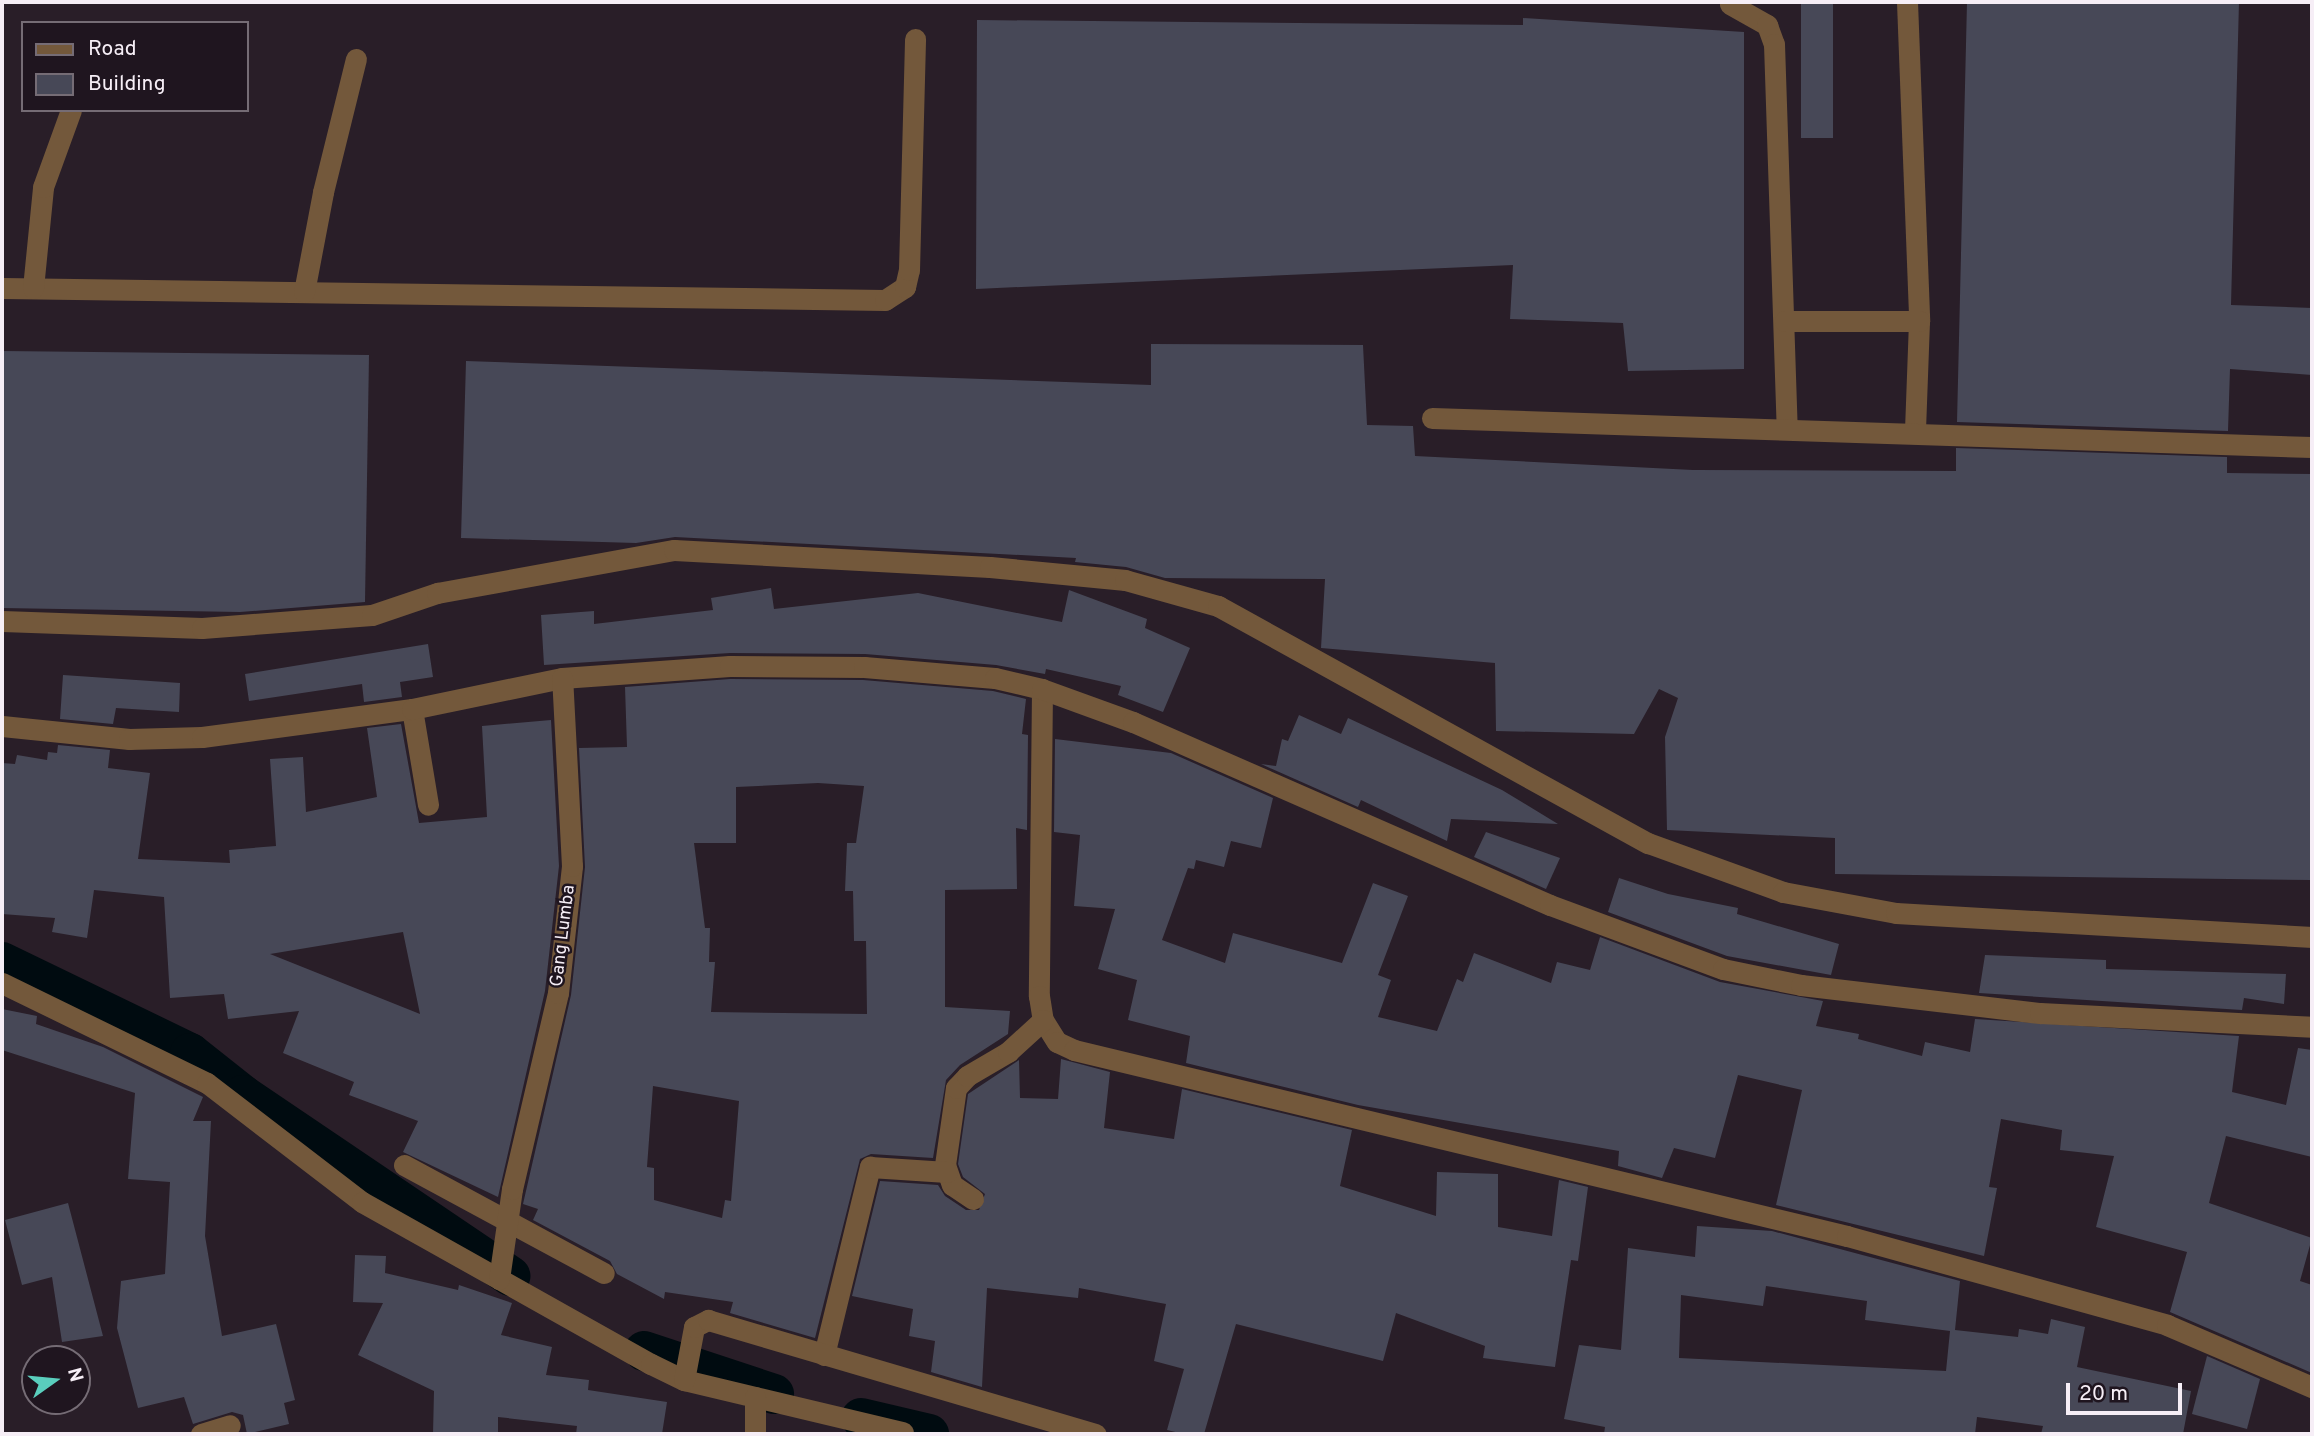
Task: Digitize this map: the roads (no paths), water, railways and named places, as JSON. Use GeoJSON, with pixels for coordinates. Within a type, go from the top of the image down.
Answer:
{"type":"FeatureCollection","features":[{"type":"Feature","properties":{"kind":"street"},"geometry":{"type":"LineString","coordinates":[[1907,2],[1919,321],[1914,432]]}},
{"type":"Feature","properties":{"kind":"street"},"geometry":{"type":"LineString","coordinates":[[1730,4],[1767,25],[1774,44],[1787,428]]}},
{"type":"Feature","properties":{"kind":"street"},"geometry":{"type":"LineString","coordinates":[[2,288],[885,300],[905,287],[909,270],[915,39]]}},
{"type":"Feature","properties":{"kind":"street"},"geometry":{"type":"LineString","coordinates":[[304,292],[356,59]]}},
{"type":"Feature","properties":{"kind":"street"},"geometry":{"type":"LineString","coordinates":[[33,288],[43,187],[70,112]]}},
{"type":"Feature","properties":{"kind":"street"},"geometry":{"type":"LineString","coordinates":[[1785,321],[1919,321]]}},
{"type":"Feature","properties":{"kind":"street"},"geometry":{"type":"LineString","coordinates":[[1432,418],[2312,447]]}},
{"type":"Feature","properties":{"kind":"street"},"geometry":{"type":"LineString","coordinates":[[2,621],[202,628],[372,615],[437,593],[674,550],[990,567],[1125,580],[1218,606],[1648,843],[1783,892],[1896,913],[2312,937]]}},
{"type":"Feature","properties":{"kind":"street"},"geometry":{"type":"LineString","coordinates":[[2,726],[129,739],[202,737],[412,709],[562,678],[730,666],[864,667],[995,678],[1042,689],[1133,722],[1550,905],[1724,970],[1801,985],[2040,1013],[2312,1027]]}},
{"type":"Feature","properties":{"kind":"street","name":"Gang Lumba"},"geometry":{"type":"LineString","coordinates":[[499,1276],[507,1248],[512,1189],[558,993],[572,866],[562,678]]}},
{"type":"Feature","properties":{"kind":"street"},"geometry":{"type":"LineString","coordinates":[[1042,689],[1039,996],[1043,1020],[1057,1042],[1074,1050],[1847,1236],[2167,1325],[2312,1387]]}},
{"type":"Feature","properties":{"kind":"street"},"geometry":{"type":"LineString","coordinates":[[412,709],[428,805]]}},
{"type":"Feature","properties":{"kind":"street"},"geometry":{"type":"LineString","coordinates":[[2,984],[207,1083],[362,1202],[683,1375],[755,1397],[903,1432]]}},
{"type":"Feature","properties":{"kind":"street"},"geometry":{"type":"LineString","coordinates":[[973,1199],[952,1185],[947,1172],[944,1152],[956,1088],[967,1076],[1009,1052],[1043,1020]]}},
{"type":"Feature","properties":{"kind":"street"},"geometry":{"type":"LineString","coordinates":[[404,1165],[508,1225],[604,1273]]}},
{"type":"Feature","properties":{"kind":"street"},"geometry":{"type":"LineString","coordinates":[[824,1355],[870,1167],[947,1172]]}},
{"type":"Feature","properties":{"kind":"street"},"geometry":{"type":"LineString","coordinates":[[683,1375],[694,1327],[708,1320],[1096,1434]]}},
{"type":"Feature","properties":{"kind":"street"},"geometry":{"type":"LineString","coordinates":[[755,1397],[755,1434]]}},
{"type":"Feature","properties":{"kind":"street"},"geometry":{"type":"LineString","coordinates":[[201,1434],[230,1425]]}},
{"type":"Feature","properties":{"kind":"waterway"},"geometry":{"type":"LineString","coordinates":[[2,962],[190,1053],[243,1095],[510,1276]]}},
{"type":"Feature","properties":{"kind":"waterway"},"geometry":{"type":"LineString","coordinates":[[644,1351],[774,1394]]}},
{"type":"Feature","properties":{"kind":"waterway"},"geometry":{"type":"LineString","coordinates":[[861,1418],[929,1434]]}}]}
